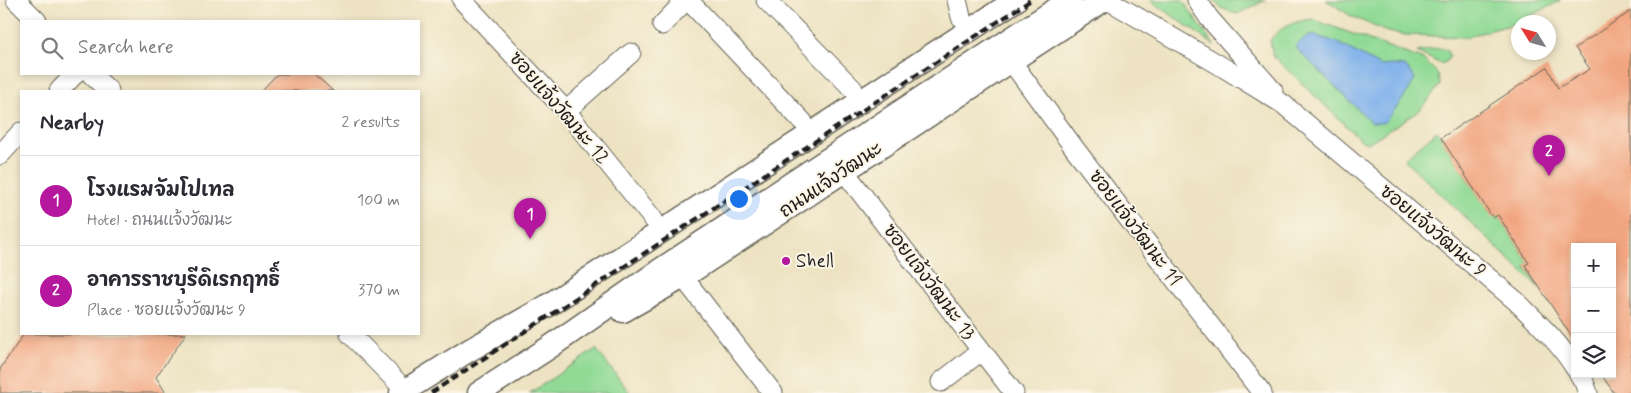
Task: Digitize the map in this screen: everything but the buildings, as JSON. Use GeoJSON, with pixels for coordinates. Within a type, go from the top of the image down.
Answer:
{"type":"FeatureCollection","features":[{"type":"Feature","properties":{"kind":"main road"},"geometry":{"type":"LineString","coordinates":[[468,351],[537,296],[853,88],[959,9],[987,0]]}},
{"type":"Feature","properties":{"kind":"main road"},"geometry":{"type":"LineString","coordinates":[[403,392],[468,351],[546,306],[1016,0]]}},
{"type":"Feature","properties":{"kind":"main road","name":"ถนนแจ้งวัฒนะ"},"geometry":{"type":"LineString","coordinates":[[479,393],[800,178],[1077,6],[1104,0]]}},
{"type":"Feature","properties":{"kind":"main road","name":"ถนนแจ้งวัฒนะ"},"geometry":{"type":"LineString","coordinates":[[550,347],[608,319],[683,276],[1011,61],[1077,6]]}},
{"type":"Feature","properties":{"kind":"street"},"geometry":{"type":"LineString","coordinates":[[16,0],[37,20]]}},
{"type":"Feature","properties":{"kind":"street","name":"ซอยแจ้งวัฒนะ 12"},"geometry":{"type":"LineString","coordinates":[[462,0],[566,111],[652,220]]}},
{"type":"Feature","properties":{"kind":"street"},"geometry":{"type":"LineString","coordinates":[[662,25],[687,0],[803,122]]}},
{"type":"Feature","properties":{"kind":"street"},"geometry":{"type":"LineString","coordinates":[[766,0],[853,88]]}},
{"type":"Feature","properties":{"kind":"street","name":"ซอยแจ้งวัฒนะ 9"},"geometry":{"type":"LineString","coordinates":[[1108,0],[1283,104]]}},
{"type":"Feature","properties":{"kind":"street","name":"ซอยแจ้งวัฒนะ 9"},"geometry":{"type":"LineString","coordinates":[[1196,0],[1209,18],[1283,104],[1516,301],[1550,335],[1571,362]]}},
{"type":"Feature","properties":{"kind":"street"},"geometry":{"type":"LineString","coordinates":[[566,111],[630,52]]}},
{"type":"Feature","properties":{"kind":"street","name":"ซอยแจ้งวัฒนะ 11"},"geometry":{"type":"LineString","coordinates":[[1011,61],[1075,149],[1262,393]]}},
{"type":"Feature","properties":{"kind":"street"},"geometry":{"type":"LineString","coordinates":[[60,90],[74,75]]}},
{"type":"Feature","properties":{"kind":"street"},"geometry":{"type":"LineString","coordinates":[[92,75],[108,90]]}},
{"type":"Feature","properties":{"kind":"street"},"geometry":{"type":"LineString","coordinates":[[0,155],[20,133]]}},
{"type":"Feature","properties":{"kind":"street","name":"ซอยแจ้งวัฒนะ 13"},"geometry":{"type":"LineString","coordinates":[[844,171],[1014,393]]}},
{"type":"Feature","properties":{"kind":"street"},"geometry":{"type":"LineString","coordinates":[[683,276],[773,393]]}},
{"type":"Feature","properties":{"kind":"street"},"geometry":{"type":"LineString","coordinates":[[351,335],[403,392]]}},
{"type":"Feature","properties":{"kind":"street"},"geometry":{"type":"LineString","coordinates":[[941,382],[981,351]]}},
{"type":"Feature","properties":{"kind":"street"},"geometry":{"type":"LineString","coordinates":[[1581,378],[1588,393]]}},
{"type":"Feature","properties":{"kind":"green space"},"geometry":{"type":"Polygon","coordinates":[[[1150,0],[1182,0],[1214,45],[1150,0]]]}},
{"type":"Feature","properties":{"kind":"green space"},"geometry":{"type":"Polygon","coordinates":[[[1213,0],[1266,0],[1237,14],[1224,9],[1213,0]]]}},
{"type":"Feature","properties":{"kind":"green space"},"geometry":{"type":"Polygon","coordinates":[[[1326,0],[1560,1],[1533,15],[1511,15],[1511,25],[1466,37],[1406,35],[1387,32],[1351,16],[1326,0]]]}},
{"type":"Feature","properties":{"kind":"green space"},"geometry":{"type":"Polygon","coordinates":[[[1312,19],[1424,60],[1438,74],[1440,85],[1419,111],[1368,143],[1362,141],[1273,56],[1270,40],[1279,31],[1299,21],[1312,19]]]}},
{"type":"Feature","properties":{"kind":"green space"},"geometry":{"type":"Polygon","coordinates":[[[1439,48],[1446,50],[1450,56],[1446,62],[1441,64],[1417,52],[1439,48]]]}},
{"type":"Feature","properties":{"kind":"green space"},"geometry":{"type":"Polygon","coordinates":[[[1437,131],[1493,218],[1498,215],[1529,263],[1525,266],[1539,288],[1404,159],[1437,131]]]}},
{"type":"Feature","properties":{"kind":"green space"},"geometry":{"type":"Polygon","coordinates":[[[596,349],[630,393],[530,393],[596,349]]]}},
{"type":"Feature","properties":{"kind":"water"},"geometry":{"type":"Polygon","coordinates":[[[1313,35],[1336,42],[1381,66],[1405,66],[1415,78],[1401,102],[1383,123],[1372,123],[1295,47],[1304,38],[1313,35]]]}},
{"type":"Feature","properties":{"kind":"railway"},"geometry":{"type":"LineString","coordinates":[[431,393],[1031,0]]}},
{"type":"Feature","properties":{"kind":"place","name":"อาคารราชบุรีดิเรกฤทธิ์"},"geometry":{"type":"Point","coordinates":[1549,176]}},
{"type":"Feature","properties":{"kind":"place","name":"โรงแรมจัมโปเทล"},"geometry":{"type":"Point","coordinates":[530,239]}},
{"type":"Feature","properties":{"kind":"place","name":"Shell"},"geometry":{"type":"Point","coordinates":[786,261]}}]}
